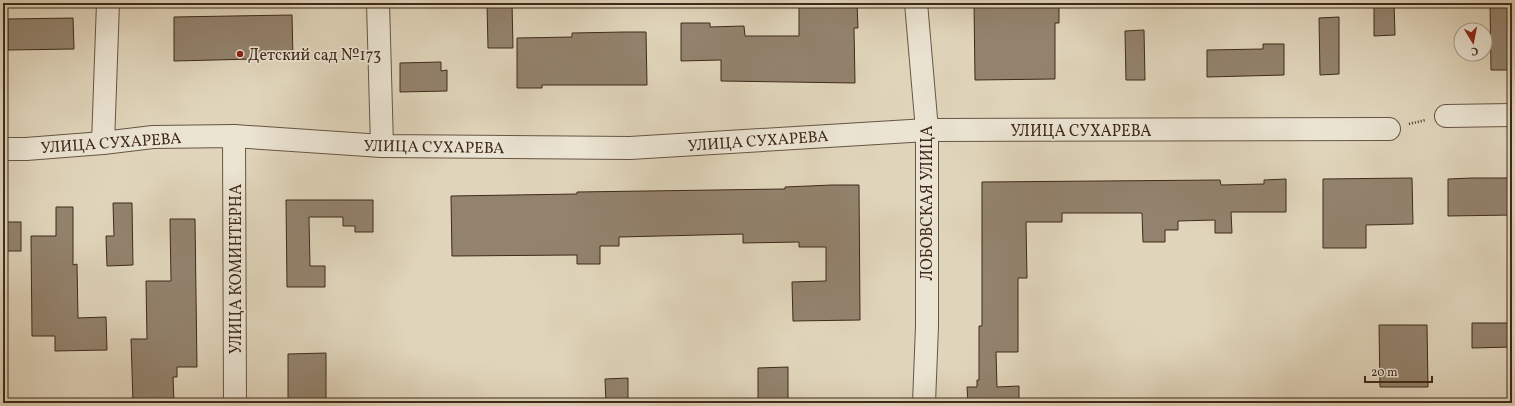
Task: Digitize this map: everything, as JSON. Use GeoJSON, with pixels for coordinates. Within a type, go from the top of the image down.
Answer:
{"type":"FeatureCollection","features":[{"type":"Feature","properties":{"kind":"street"},"geometry":{"type":"LineString","coordinates":[[103,143],[108,3]]}},
{"type":"Feature","properties":{"kind":"street"},"geometry":{"type":"LineString","coordinates":[[378,3],[382,146]]}},
{"type":"Feature","properties":{"kind":"street","name":"ЛОБОВСКАЯ УЛИЦА"},"geometry":{"type":"LineString","coordinates":[[916,3],[927,130],[927,318],[924,403]]}},
{"type":"Feature","properties":{"kind":"street"},"geometry":{"type":"LineString","coordinates":[[1446,116],[1512,115]]}},
{"type":"Feature","properties":{"kind":"street","name":"УЛИЦА СУХАРЕВА"},"geometry":{"type":"LineString","coordinates":[[3,149],[26,149],[103,143],[153,137],[234,136],[382,146],[630,148],[927,130],[1389,129]]}},
{"type":"Feature","properties":{"kind":"street","name":"УЛИЦА КОМИНТЕРНА"},"geometry":{"type":"LineString","coordinates":[[234,136],[235,403]]}},
{"type":"Feature","properties":{"kind":"path"},"geometry":{"type":"LineString","coordinates":[[1389,129],[1446,116]]}},
{"type":"Feature","properties":{"kind":"building"},"geometry":{"type":"Polygon","coordinates":[[[487,3],[512,3],[513,48],[488,48],[487,3]]]}},
{"type":"Feature","properties":{"kind":"building"},"geometry":{"type":"Polygon","coordinates":[[[799,3],[857,3],[858,28],[854,28],[855,83],[721,81],[721,60],[681,61],[681,23],[710,23],[710,27],[744,26],[745,36],[799,36],[799,3]]]}},
{"type":"Feature","properties":{"kind":"building"},"geometry":{"type":"Polygon","coordinates":[[[974,3],[1059,3],[1059,23],[1055,23],[1055,79],[975,80],[974,3]]]}},
{"type":"Feature","properties":{"kind":"building"},"geometry":{"type":"Polygon","coordinates":[[[1374,3],[1394,3],[1395,35],[1374,36],[1374,3]]]}},
{"type":"Feature","properties":{"kind":"building"},"geometry":{"type":"Polygon","coordinates":[[[1490,3],[1512,3],[1512,70],[1491,70],[1491,62],[1493,62],[1493,22],[1490,22],[1490,3]]]}},
{"type":"Feature","properties":{"kind":"building"},"geometry":{"type":"Polygon","coordinates":[[[292,15],[293,58],[174,61],[174,17],[292,15]]]}},
{"type":"Feature","properties":{"kind":"building"},"geometry":{"type":"Polygon","coordinates":[[[1339,17],[1339,74],[1320,75],[1319,18],[1339,17]]]}},
{"type":"Feature","properties":{"kind":"building"},"geometry":{"type":"Polygon","coordinates":[[[73,18],[74,49],[8,50],[8,19],[73,18]]]}},
{"type":"Feature","properties":{"kind":"building"},"geometry":{"type":"Polygon","coordinates":[[[1144,30],[1145,80],[1126,80],[1125,31],[1144,30]]]}},
{"type":"Feature","properties":{"kind":"building"},"geometry":{"type":"Polygon","coordinates":[[[646,32],[647,85],[542,85],[542,88],[517,88],[517,38],[572,37],[572,33],[646,32]]]}},
{"type":"Feature","properties":{"kind":"building"},"geometry":{"type":"Polygon","coordinates":[[[1263,44],[1284,44],[1284,75],[1207,77],[1207,50],[1263,49],[1263,44]]]}},
{"type":"Feature","properties":{"kind":"building"},"geometry":{"type":"Polygon","coordinates":[[[441,62],[441,71],[447,70],[447,91],[400,92],[400,63],[441,62]]]}},
{"type":"Feature","properties":{"kind":"building"},"geometry":{"type":"Polygon","coordinates":[[[1412,178],[1413,224],[1366,225],[1366,248],[1323,248],[1323,179],[1412,178]]]}},
{"type":"Feature","properties":{"kind":"building"},"geometry":{"type":"Polygon","coordinates":[[[1512,178],[1512,215],[1448,216],[1448,179],[1512,178]]]}},
{"type":"Feature","properties":{"kind":"building"},"geometry":{"type":"Polygon","coordinates":[[[1286,179],[1286,212],[1231,212],[1232,233],[1215,233],[1215,220],[1178,221],[1178,230],[1165,230],[1165,242],[1143,242],[1142,213],[1062,213],[1062,222],[1026,222],[1027,278],[1018,278],[1018,352],[996,352],[997,387],[1019,386],[1019,403],[968,403],[967,387],[977,387],[977,380],[979,380],[979,326],[982,326],[982,182],[1220,180],[1221,185],[1264,184],[1264,180],[1286,179]]]}},
{"type":"Feature","properties":{"kind":"building"},"geometry":{"type":"Polygon","coordinates":[[[859,185],[860,320],[793,321],[792,282],[826,281],[826,247],[799,247],[799,242],[743,243],[743,234],[619,237],[619,246],[600,246],[600,264],[577,264],[577,255],[452,256],[451,196],[577,194],[577,192],[785,189],[785,187],[859,185]]]}},
{"type":"Feature","properties":{"kind":"building"},"geometry":{"type":"Polygon","coordinates":[[[286,200],[373,200],[373,232],[355,232],[355,226],[343,226],[343,217],[309,217],[310,266],[325,266],[325,287],[287,287],[286,200]]]}},
{"type":"Feature","properties":{"kind":"building"},"geometry":{"type":"Polygon","coordinates":[[[113,203],[132,203],[133,265],[107,266],[106,236],[114,236],[113,203]]]}},
{"type":"Feature","properties":{"kind":"building"},"geometry":{"type":"Polygon","coordinates":[[[56,207],[73,207],[73,265],[77,264],[78,318],[106,317],[107,350],[55,351],[55,336],[32,336],[31,236],[56,236],[56,207]]]}},
{"type":"Feature","properties":{"kind":"building"},"geometry":{"type":"Polygon","coordinates":[[[170,219],[195,219],[197,367],[177,367],[177,377],[173,377],[174,403],[133,403],[131,339],[147,339],[146,281],[171,281],[170,219]]]}},
{"type":"Feature","properties":{"kind":"building"},"geometry":{"type":"Polygon","coordinates":[[[3,222],[21,222],[21,251],[3,251],[3,222]]]}},
{"type":"Feature","properties":{"kind":"building"},"geometry":{"type":"Polygon","coordinates":[[[1472,323],[1512,323],[1512,347],[1472,348],[1472,323]]]}},
{"type":"Feature","properties":{"kind":"building"},"geometry":{"type":"Polygon","coordinates":[[[1379,325],[1427,325],[1428,387],[1380,387],[1379,325]]]}},
{"type":"Feature","properties":{"kind":"building"},"geometry":{"type":"Polygon","coordinates":[[[326,353],[326,403],[288,403],[288,354],[326,353]]]}},
{"type":"Feature","properties":{"kind":"building"},"geometry":{"type":"Polygon","coordinates":[[[788,367],[788,399],[758,399],[758,368],[788,367]]]}},
{"type":"Feature","properties":{"kind":"building"},"geometry":{"type":"Polygon","coordinates":[[[628,378],[628,403],[606,403],[605,379],[628,378]]]}},
{"type":"Feature","properties":{"kind":"place","name":"Детский сад №173"},"geometry":{"type":"Point","coordinates":[240,54]}}]}
